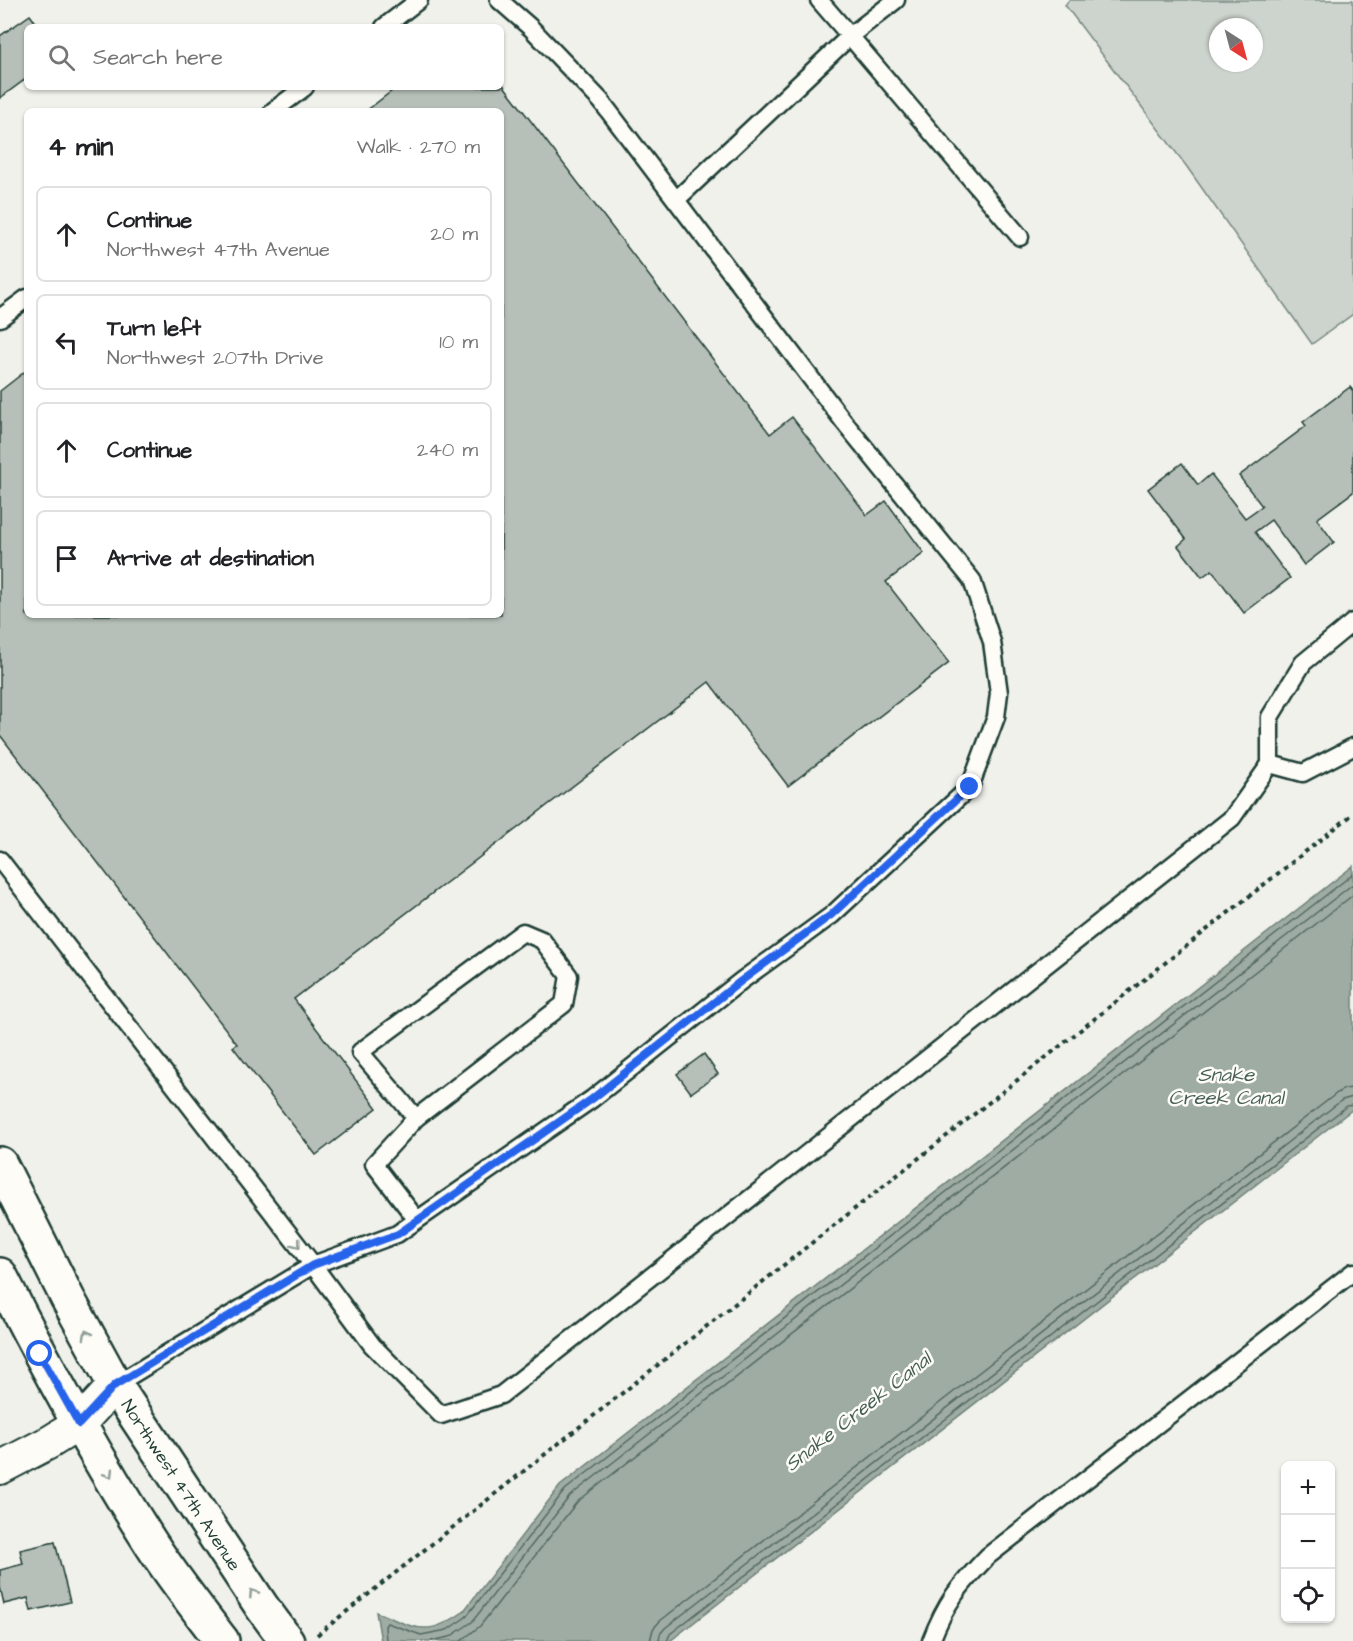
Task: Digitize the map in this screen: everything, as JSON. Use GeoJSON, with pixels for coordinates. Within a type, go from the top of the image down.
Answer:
{"type":"FeatureCollection","features":[{"type":"Feature","properties":{"kind":"main road","name":"Northwest 47th Avenue"},"geometry":{"type":"LineString","coordinates":[[0,1164],[68,1299],[115,1385],[287,1641]]}},
{"type":"Feature","properties":{"kind":"main road"},"geometry":{"type":"LineString","coordinates":[[0,1275],[79,1424],[153,1547],[222,1641]]}},
{"type":"Feature","properties":{"kind":"street"},"geometry":{"type":"LineString","coordinates":[[0,1468],[79,1424],[115,1385]]}},
{"type":"Feature","properties":{"kind":"lane"},"geometry":{"type":"LineString","coordinates":[[388,24],[419,0]]}},
{"type":"Feature","properties":{"kind":"lane"},"geometry":{"type":"LineString","coordinates":[[115,1385],[313,1265],[398,1234],[592,1099],[741,981],[831,915],[970,787],[996,717],[999,693],[992,642],[972,580],[852,431],[601,101],[531,27],[498,0]]}},
{"type":"Feature","properties":{"kind":"lane"},"geometry":{"type":"LineString","coordinates":[[819,0],[1020,237]]}},
{"type":"Feature","properties":{"kind":"lane"},"geometry":{"type":"LineString","coordinates":[[676,200],[850,36],[896,0]]}},
{"type":"Feature","properties":{"kind":"lane"},"geometry":{"type":"LineString","coordinates":[[277,108],[301,90]]}},
{"type":"Feature","properties":{"kind":"lane"},"geometry":{"type":"LineString","coordinates":[[0,318],[24,300]]}},
{"type":"Feature","properties":{"kind":"lane"},"geometry":{"type":"LineString","coordinates":[[0,860],[313,1265],[372,1345],[441,1415],[501,1395],[1232,818],[1270,764],[1270,717],[1303,663],[1353,622]]}},
{"type":"Feature","properties":{"kind":"lane"},"geometry":{"type":"LineString","coordinates":[[1270,764],[1303,773],[1353,747]]}},
{"type":"Feature","properties":{"kind":"lane"},"geometry":{"type":"LineString","coordinates":[[416,1118],[360,1052],[523,932],[542,940],[569,976],[564,1004],[416,1118],[374,1164],[417,1220]]}},
{"type":"Feature","properties":{"kind":"lane"},"geometry":{"type":"LineString","coordinates":[[931,1641],[941,1614],[958,1587],[988,1556],[1353,1272]]}},
{"type":"Feature","properties":{"kind":"path"},"geometry":{"type":"LineString","coordinates":[[309,1641],[1353,814]]}},
{"type":"Feature","properties":{"kind":"shaded area"},"geometry":{"type":"Polygon","coordinates":[[[1069,0],[1353,0],[1353,314],[1312,344],[1187,167],[1065,5],[1069,0]]]}},
{"type":"Feature","properties":{"kind":"water","name":"Snake Creek Canal"},"geometry":{"type":"Polygon","coordinates":[[[1353,866],[1353,1109],[670,1641],[381,1641],[376,1612],[410,1626],[429,1628],[439,1626],[463,1612],[560,1486],[1353,866]]]}},
{"type":"Feature","properties":{"kind":"building"},"geometry":{"type":"Polygon","coordinates":[[[30,15],[37,24],[24,24],[24,80],[0,98],[0,36],[30,15]]]}},
{"type":"Feature","properties":{"kind":"building"},"geometry":{"type":"Polygon","coordinates":[[[504,86],[770,434],[792,417],[867,515],[886,501],[924,553],[886,582],[949,663],[788,786],[709,682],[294,999],[377,1108],[316,1155],[233,1047],[237,1044],[0,735],[0,391],[24,372],[24,618],[504,618],[504,108],[370,108],[393,90],[504,90],[504,86]]]}},
{"type":"Feature","properties":{"kind":"building"},"geometry":{"type":"Polygon","coordinates":[[[1350,387],[1353,391],[1353,492],[1317,519],[1334,542],[1304,565],[1271,520],[1255,532],[1290,578],[1244,613],[1212,570],[1202,577],[1178,546],[1186,539],[1148,489],[1182,463],[1198,485],[1211,474],[1245,518],[1262,506],[1239,476],[1306,426],[1303,422],[1350,387]]]}},
{"type":"Feature","properties":{"kind":"building"},"geometry":{"type":"Polygon","coordinates":[[[704,1054],[718,1074],[691,1093],[677,1074],[704,1054]]]}},
{"type":"Feature","properties":{"kind":"building"},"geometry":{"type":"Polygon","coordinates":[[[55,1542],[70,1602],[31,1611],[28,1598],[4,1604],[0,1587],[0,1570],[23,1564],[20,1550],[55,1542]]]}},
{"type":"Feature","properties":{"kind":"route"},"geometry":{"type":"LineString","coordinates":[[40,1354],[79,1424],[115,1385],[313,1265],[398,1234],[592,1099],[741,981],[831,915],[970,787]]}}]}
